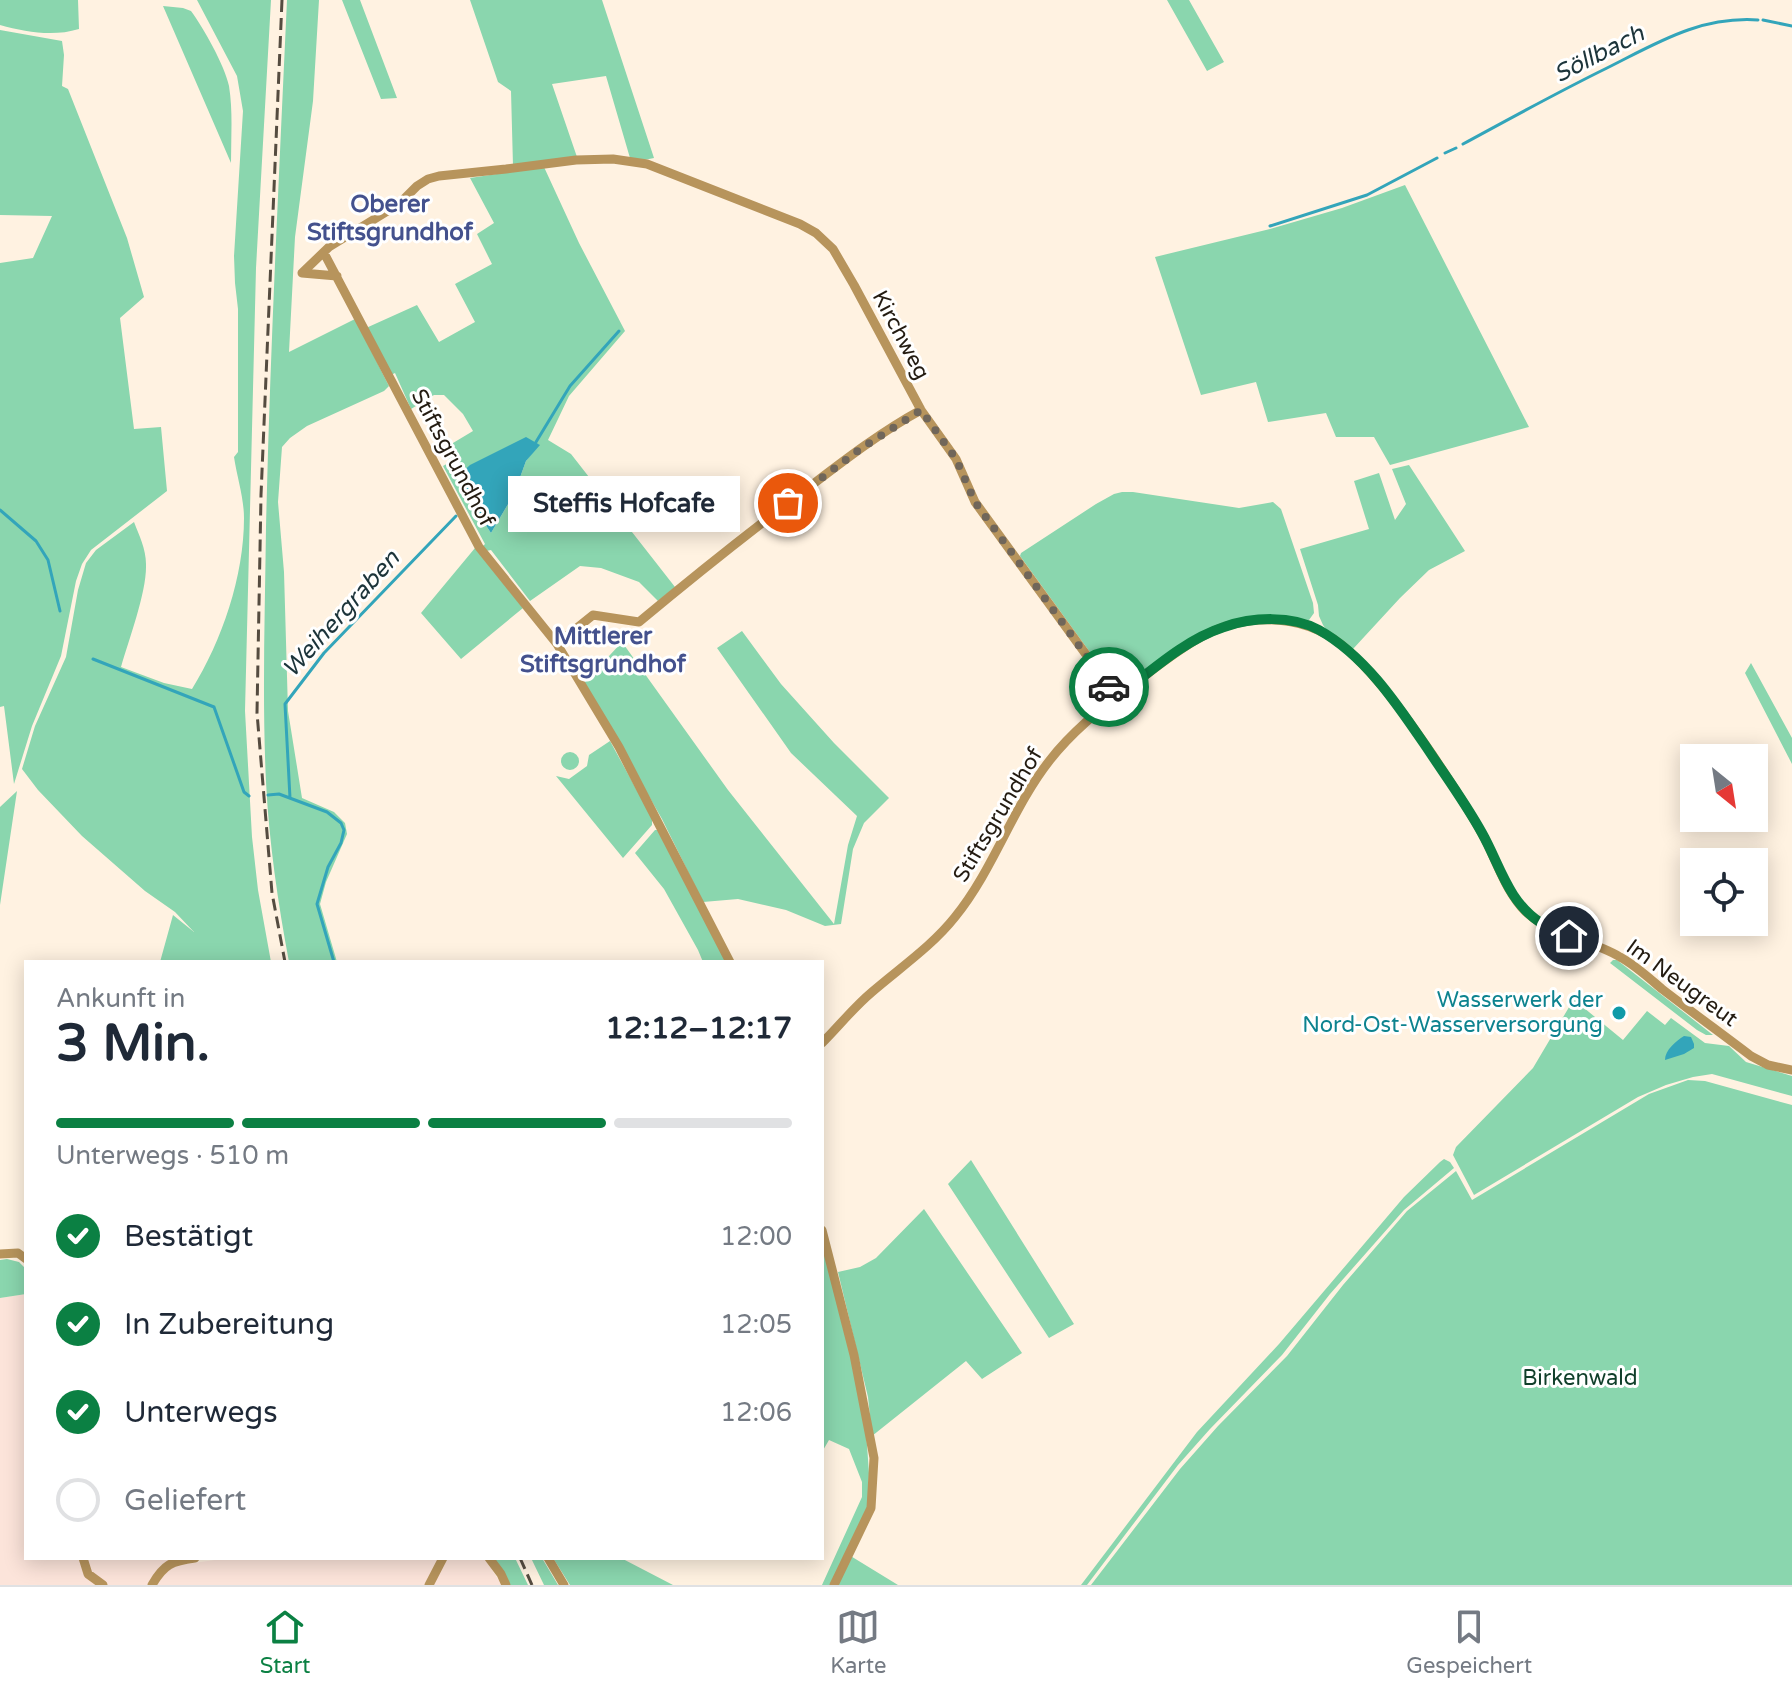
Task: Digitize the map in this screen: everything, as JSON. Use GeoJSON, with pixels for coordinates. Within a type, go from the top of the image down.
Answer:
{"type":"FeatureCollection","features":[{"type":"Feature","properties":{"kind":"street","name":"Kirchweg"},"geometry":{"type":"LineString","coordinates":[[324,253],[399,204],[428,179],[576,160],[613,159],[647,164],[800,224],[816,233],[833,249],[921,410],[956,459],[975,502],[1117,697]]}},
{"type":"Feature","properties":{"kind":"street"},"geometry":{"type":"LineString","coordinates":[[324,253],[302,273],[337,276]]}},
{"type":"Feature","properties":{"kind":"street","name":"Stiftsgrundhof"},"geometry":{"type":"LineString","coordinates":[[324,253],[479,547],[557,644],[619,747],[729,960]]}},
{"type":"Feature","properties":{"kind":"street"},"geometry":{"type":"LineString","coordinates":[[557,644],[593,615],[639,622],[765,520],[863,447],[921,410]]}},
{"type":"Feature","properties":{"kind":"street","name":"Stiftsgrundhof"},"geometry":{"type":"LineString","coordinates":[[824,1041],[871,993],[918,955],[957,916],[1036,779],[1052,757],[1117,697],[1179,651],[1225,626],[1252,620],[1273,620],[1292,621],[1317,628]]}},
{"type":"Feature","properties":{"kind":"street","name":"Im Neugreut"},"geometry":{"type":"LineString","coordinates":[[1317,628],[1347,649],[1389,695],[1458,793],[1483,834],[1506,884],[1529,915],[1544,926],[1620,957],[1751,1056],[1768,1065],[1792,1070]]}},
{"type":"Feature","properties":{"kind":"street"},"geometry":{"type":"LineString","coordinates":[[824,1238],[854,1355],[874,1458],[871,1508],[834,1585]]}},
{"type":"Feature","properties":{"kind":"street"},"geometry":{"type":"LineString","coordinates":[[0,1254],[13,1252],[24,1258]]}},
{"type":"Feature","properties":{"kind":"street"},"geometry":{"type":"LineString","coordinates":[[84,1560],[88,1574],[103,1585]]}},
{"type":"Feature","properties":{"kind":"street"},"geometry":{"type":"LineString","coordinates":[[152,1585],[165,1567],[178,1560]]}},
{"type":"Feature","properties":{"kind":"street"},"geometry":{"type":"LineString","coordinates":[[429,1585],[442,1560]]}},
{"type":"Feature","properties":{"kind":"street"},"geometry":{"type":"LineString","coordinates":[[490,1560],[506,1585]]}},
{"type":"Feature","properties":{"kind":"street"},"geometry":{"type":"LineString","coordinates":[[549,1560],[564,1585]]}},
{"type":"Feature","properties":{"kind":"shaded area"},"geometry":{"type":"Polygon","coordinates":[[[24,1294],[24,1560],[177,1560],[180,1565],[215,1560],[485,1560],[502,1585],[0,1585],[0,1298],[24,1294]]]}},
{"type":"Feature","properties":{"kind":"green space"},"geometry":{"type":"Polygon","coordinates":[[[0,0],[78,0],[79,29],[40,33],[0,25],[0,0]]]}},
{"type":"Feature","properties":{"kind":"green space"},"geometry":{"type":"Polygon","coordinates":[[[197,0],[271,0],[256,268],[245,711],[252,837],[271,960],[161,960],[173,915],[194,932],[175,912],[145,891],[82,836],[22,769],[35,726],[66,657],[78,590],[86,563],[96,550],[134,522],[145,553],[146,575],[141,602],[121,667],[164,683],[192,689],[213,650],[229,607],[240,562],[244,518],[234,457],[238,452],[238,309],[234,256],[243,111],[237,76],[197,0]]]}},
{"type":"Feature","properties":{"kind":"green space"},"geometry":{"type":"Polygon","coordinates":[[[287,0],[319,0],[313,101],[295,237],[289,352],[355,319],[389,386],[307,426],[282,447],[278,502],[284,572],[288,711],[302,798],[334,812],[345,823],[347,834],[320,904],[336,960],[289,960],[269,827],[264,654],[275,264],[287,0]]]}},
{"type":"Feature","properties":{"kind":"green space"},"geometry":{"type":"Polygon","coordinates":[[[342,0],[360,0],[397,98],[381,99],[342,0]]]}},
{"type":"Feature","properties":{"kind":"green space"},"geometry":{"type":"Polygon","coordinates":[[[470,0],[602,0],[654,158],[630,158],[606,76],[552,84],[577,157],[513,166],[511,91],[498,82],[470,0]]]}},
{"type":"Feature","properties":{"kind":"green space"},"geometry":{"type":"Polygon","coordinates":[[[1167,0],[1189,0],[1224,62],[1207,71],[1167,0]]]}},
{"type":"Feature","properties":{"kind":"green space"},"geometry":{"type":"Polygon","coordinates":[[[163,6],[191,11],[223,68],[230,95],[231,163],[163,6]]]}},
{"type":"Feature","properties":{"kind":"green space"},"geometry":{"type":"Polygon","coordinates":[[[0,30],[62,41],[62,86],[68,89],[127,238],[144,297],[120,318],[134,429],[161,427],[167,491],[91,550],[82,564],[61,656],[32,726],[14,784],[4,706],[0,707],[0,263],[33,258],[52,216],[0,215],[0,30]]]}},
{"type":"Feature","properties":{"kind":"green space"},"geometry":{"type":"Polygon","coordinates":[[[544,167],[625,331],[569,396],[548,440],[571,454],[675,587],[658,601],[639,582],[601,568],[580,566],[530,601],[491,550],[486,551],[443,466],[450,462],[443,449],[473,431],[463,414],[444,395],[434,395],[411,409],[395,373],[391,375],[366,328],[417,305],[439,342],[475,322],[455,284],[492,264],[477,234],[494,223],[470,178],[544,167]],[[539,444],[486,459],[458,476],[465,494],[491,533],[514,494],[526,461],[539,444]]]}},
{"type":"Feature","properties":{"kind":"green space"},"geometry":{"type":"Polygon","coordinates":[[[1405,185],[1529,427],[1390,465],[1374,437],[1336,437],[1326,413],[1268,422],[1256,382],[1201,395],[1155,257],[1270,229],[1405,185]]]}},
{"type":"Feature","properties":{"kind":"green space"},"geometry":{"type":"Polygon","coordinates":[[[1409,465],[1465,551],[1429,570],[1353,649],[1323,625],[1300,549],[1369,529],[1354,481],[1379,473],[1395,520],[1406,504],[1392,469],[1409,465]]]}},
{"type":"Feature","properties":{"kind":"green space"},"geometry":{"type":"Polygon","coordinates":[[[1122,492],[1239,508],[1273,502],[1281,509],[1314,613],[1309,620],[1269,617],[1223,624],[1122,689],[1116,688],[1020,556],[1096,504],[1122,492]]]}},
{"type":"Feature","properties":{"kind":"green space"},"geometry":{"type":"Polygon","coordinates":[[[475,548],[523,608],[461,659],[421,613],[475,548]]]}},
{"type":"Feature","properties":{"kind":"green space"},"geometry":{"type":"Polygon","coordinates":[[[742,631],[781,684],[889,798],[864,823],[853,849],[841,924],[825,926],[786,910],[738,899],[703,902],[662,819],[584,683],[622,642],[728,790],[834,924],[848,845],[857,816],[791,753],[717,648],[742,631]]]}},
{"type":"Feature","properties":{"kind":"green space"},"geometry":{"type":"Polygon","coordinates":[[[1751,663],[1792,738],[1792,764],[1745,673],[1751,663]]]}},
{"type":"Feature","properties":{"kind":"green space"},"geometry":{"type":"Polygon","coordinates":[[[610,741],[652,818],[652,825],[623,858],[556,776],[569,779],[587,766],[589,755],[610,741]]]}},
{"type":"Feature","properties":{"kind":"green space"},"geometry":{"type":"Polygon","coordinates":[[[566,752],[574,752],[579,761],[577,768],[566,770],[561,765],[561,757],[566,752]]]}},
{"type":"Feature","properties":{"kind":"green space"},"geometry":{"type":"Polygon","coordinates":[[[17,791],[0,905],[0,807],[17,791]]]}},
{"type":"Feature","properties":{"kind":"green space"},"geometry":{"type":"Polygon","coordinates":[[[658,830],[727,960],[702,960],[664,889],[635,853],[658,830]]]}},
{"type":"Feature","properties":{"kind":"green space"},"geometry":{"type":"Polygon","coordinates":[[[1613,960],[1713,1035],[1697,1030],[1610,963],[1613,960]]]}},
{"type":"Feature","properties":{"kind":"green space"},"geometry":{"type":"Polygon","coordinates":[[[1578,992],[1578,1003],[1623,1040],[1647,1011],[1665,1025],[1671,1018],[1705,1043],[1729,1046],[1746,1062],[1792,1076],[1792,1096],[1712,1074],[1666,1085],[1638,1097],[1474,1195],[1453,1155],[1456,1147],[1533,1068],[1578,992]]]}},
{"type":"Feature","properties":{"kind":"green space","name":"Birkenwald"},"geometry":{"type":"Polygon","coordinates":[[[1688,1080],[1705,1081],[1792,1105],[1792,1585],[1091,1585],[1180,1469],[1287,1356],[1407,1211],[1456,1171],[1472,1200],[1649,1094],[1688,1080]]]}},
{"type":"Feature","properties":{"kind":"green space"},"geometry":{"type":"Polygon","coordinates":[[[1444,1159],[1454,1168],[1404,1210],[1330,1294],[1282,1355],[1178,1465],[1087,1585],[1081,1585],[1197,1432],[1279,1344],[1404,1197],[1444,1159]]]}},
{"type":"Feature","properties":{"kind":"green space"},"geometry":{"type":"Polygon","coordinates":[[[971,1160],[1074,1324],[1049,1338],[948,1184],[971,1160]]]}},
{"type":"Feature","properties":{"kind":"green space"},"geometry":{"type":"Polygon","coordinates":[[[924,1209],[1022,1353],[982,1379],[966,1361],[872,1436],[868,1397],[838,1272],[860,1267],[876,1258],[924,1209]]]}},
{"type":"Feature","properties":{"kind":"green space"},"geometry":{"type":"Polygon","coordinates":[[[824,1249],[843,1319],[866,1431],[869,1473],[868,1507],[830,1585],[822,1585],[862,1497],[862,1482],[849,1449],[829,1440],[824,1449],[824,1249]]]}},
{"type":"Feature","properties":{"kind":"green space"},"geometry":{"type":"Polygon","coordinates":[[[0,1260],[19,1262],[24,1267],[24,1294],[0,1298],[0,1260]]]}},
{"type":"Feature","properties":{"kind":"green space"},"geometry":{"type":"Polygon","coordinates":[[[849,1555],[898,1585],[834,1585],[849,1555]]]}},
{"type":"Feature","properties":{"kind":"green space"},"geometry":{"type":"Polygon","coordinates":[[[494,1560],[516,1560],[528,1585],[510,1585],[494,1560]]]}},
{"type":"Feature","properties":{"kind":"green space"},"geometry":{"type":"Polygon","coordinates":[[[532,1560],[543,1560],[558,1585],[544,1585],[532,1560]]]}},
{"type":"Feature","properties":{"kind":"green space"},"geometry":{"type":"Polygon","coordinates":[[[554,1560],[625,1560],[673,1585],[570,1585],[554,1560]]]}},
{"type":"Feature","properties":{"kind":"water"},"geometry":{"type":"Polygon","coordinates":[[[526,437],[540,445],[526,461],[514,494],[491,533],[465,494],[458,476],[470,465],[526,437]]]}},
{"type":"Feature","properties":{"kind":"water"},"geometry":{"type":"Polygon","coordinates":[[[1684,1036],[1691,1037],[1694,1048],[1665,1060],[1669,1049],[1684,1036]]]}},
{"type":"Feature","properties":{"kind":"waterway","name":"Söllbach"},"geometry":{"type":"LineString","coordinates":[[1463,144],[1571,86],[1680,33],[1717,22],[1758,20]]}},
{"type":"Feature","properties":{"kind":"waterway","name":"Söllbach"},"geometry":{"type":"LineString","coordinates":[[1763,20],[1792,26]]}},
{"type":"Feature","properties":{"kind":"waterway","name":"Söllbach"},"geometry":{"type":"LineString","coordinates":[[1445,153],[1456,148]]}},
{"type":"Feature","properties":{"kind":"waterway","name":"Söllbach"},"geometry":{"type":"LineString","coordinates":[[1270,226],[1367,195],[1437,158]]}},
{"type":"Feature","properties":{"kind":"waterway","name":"Weihergraben"},"geometry":{"type":"LineString","coordinates":[[536,442],[570,386],[619,331]]}},
{"type":"Feature","properties":{"kind":"waterway"},"geometry":{"type":"LineString","coordinates":[[0,510],[36,541],[48,560],[60,611]]}},
{"type":"Feature","properties":{"kind":"waterway","name":"Weihergraben"},"geometry":{"type":"LineString","coordinates":[[290,798],[285,704],[324,653],[456,516]]}},
{"type":"Feature","properties":{"kind":"waterway"},"geometry":{"type":"LineString","coordinates":[[93,659],[214,707],[244,792],[249,796]]}},
{"type":"Feature","properties":{"kind":"waterway"},"geometry":{"type":"LineString","coordinates":[[268,795],[279,794],[327,812],[341,823],[344,830],[317,904],[333,960]]}},
{"type":"Feature","properties":{"kind":"railway"},"geometry":{"type":"LineString","coordinates":[[282,0],[261,495],[257,713],[272,893],[285,960]]}},
{"type":"Feature","properties":{"kind":"railway"},"geometry":{"type":"LineString","coordinates":[[521,1560],[532,1585]]}},
{"type":"Feature","properties":{"kind":"way so far"},"geometry":{"type":"LineString","coordinates":[[788,503],[863,447],[921,410],[956,459],[975,502],[1109,687]]}},
{"type":"Feature","properties":{"kind":"place","name":"Steffis Hofcafe"},"geometry":{"type":"Point","coordinates":[788,503]}},
{"type":"Feature","properties":{"kind":"place","name":"Wasserwerk der Nord-Ost-Wasserversorgung"},"geometry":{"type":"Point","coordinates":[1619,1013]}},
{"type":"Feature","properties":{"kind":"district","name":"Oberer Stiftsgrundhof"},"geometry":{"type":"Point","coordinates":[390,218]}},
{"type":"Feature","properties":{"kind":"district","name":"Mittlerer Stiftsgrundhof"},"geometry":{"type":"Point","coordinates":[603,650]}},
{"type":"Feature","properties":{"kind":"route"},"geometry":{"type":"LineString","coordinates":[[1109,687],[1117,697],[1179,651],[1225,626],[1252,620],[1273,620],[1292,621],[1317,628],[1347,649],[1381,684],[1414,729],[1483,834],[1518,903],[1544,926],[1569,936]]}}]}
